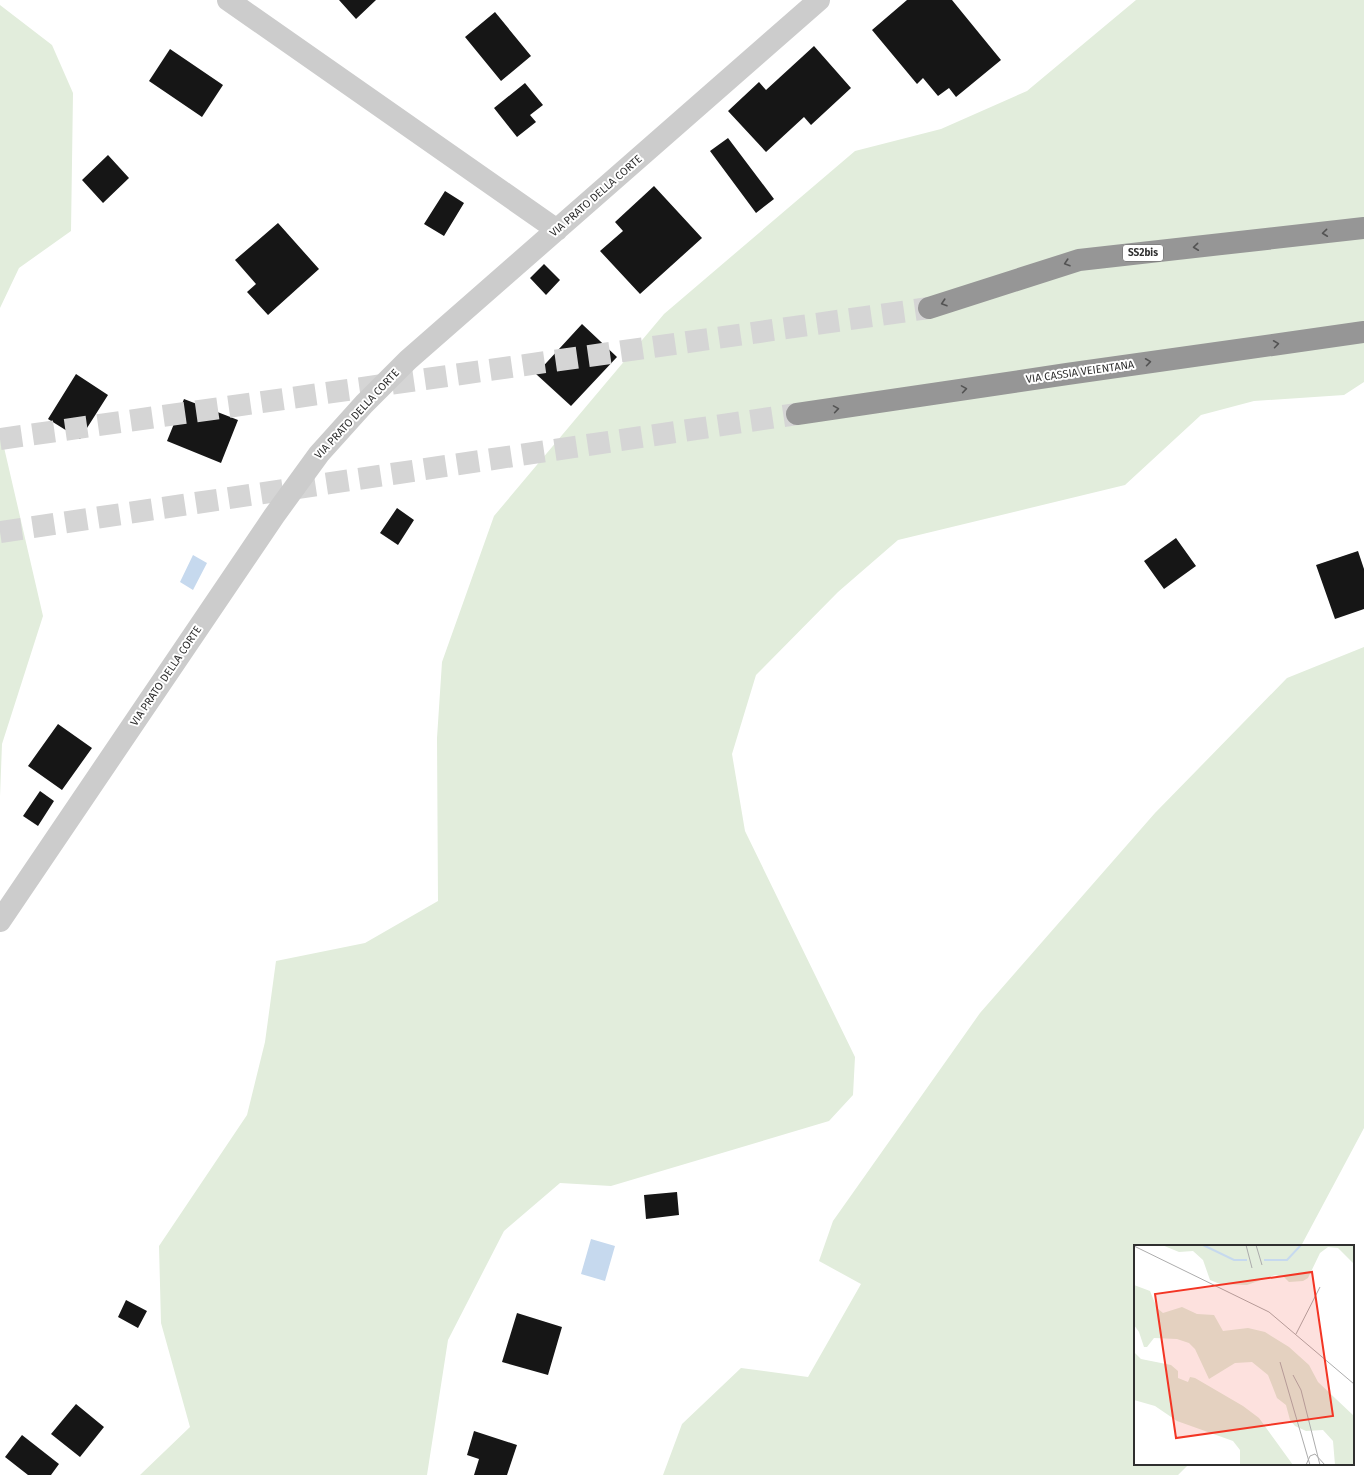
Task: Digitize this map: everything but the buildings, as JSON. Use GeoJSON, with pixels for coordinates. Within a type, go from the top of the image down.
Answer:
{"type":"FeatureCollection","features":[{"type":"Feature","properties":{"kind":"highway","name":"SS2bis"},"geometry":{"type":"LineString","coordinates":[[929,308],[1079,260],[1364,228]]}},
{"type":"Feature","properties":{"kind":"highway","name":"VIA CASSIA VEIENTANA"},"geometry":{"type":"LineString","coordinates":[[797,414],[1364,332]]}},
{"type":"Feature","properties":{"kind":"street"},"geometry":{"type":"LineString","coordinates":[[228,0],[557,230]]}},
{"type":"Feature","properties":{"kind":"street","name":"VIA PRATO DELLA CORTE"},"geometry":{"type":"LineString","coordinates":[[0,922],[274,516],[319,454],[364,404],[408,360],[819,0]]}},
{"type":"Feature","properties":{"kind":"green space"},"geometry":{"type":"Polygon","coordinates":[[[1136,0],[1364,0],[1364,382],[1344,395],[1254,401],[1201,415],[1125,485],[898,540],[838,592],[756,675],[732,754],[745,831],[855,1057],[853,1095],[829,1121],[611,1186],[560,1183],[504,1231],[448,1340],[427,1475],[140,1475],[190,1427],[161,1323],[159,1246],[247,1115],[265,1042],[276,961],[365,943],[438,901],[437,738],[442,662],[494,516],[664,314],[855,151],[941,129],[1027,91],[1136,0]]]}},
{"type":"Feature","properties":{"kind":"green space"},"geometry":{"type":"Polygon","coordinates":[[[0,5],[52,45],[73,93],[71,231],[19,268],[0,308],[0,5]]]}},
{"type":"Feature","properties":{"kind":"green space"},"geometry":{"type":"Polygon","coordinates":[[[0,430],[43,616],[2,744],[0,797],[0,430]]]}},
{"type":"Feature","properties":{"kind":"green space"},"geometry":{"type":"Polygon","coordinates":[[[1364,647],[1364,1128],[1302,1245],[1134,1245],[1134,1465],[1188,1465],[1178,1475],[663,1475],[682,1424],[741,1368],[808,1377],[861,1284],[819,1261],[833,1221],[980,1013],[1155,813],[1287,678],[1364,647]]]}},
{"type":"Feature","properties":{"kind":"water"},"geometry":{"type":"Polygon","coordinates":[[[193,555],[207,563],[193,590],[180,582],[193,555]]]}},
{"type":"Feature","properties":{"kind":"water"},"geometry":{"type":"Polygon","coordinates":[[[591,1239],[615,1246],[605,1281],[581,1274],[591,1239]]]}},
{"type":"Feature","properties":{"kind":"tunnel"},"geometry":{"type":"LineString","coordinates":[[0,439],[929,308]]}},
{"type":"Feature","properties":{"kind":"tunnel"},"geometry":{"type":"LineString","coordinates":[[0,532],[797,414]]}}]}
